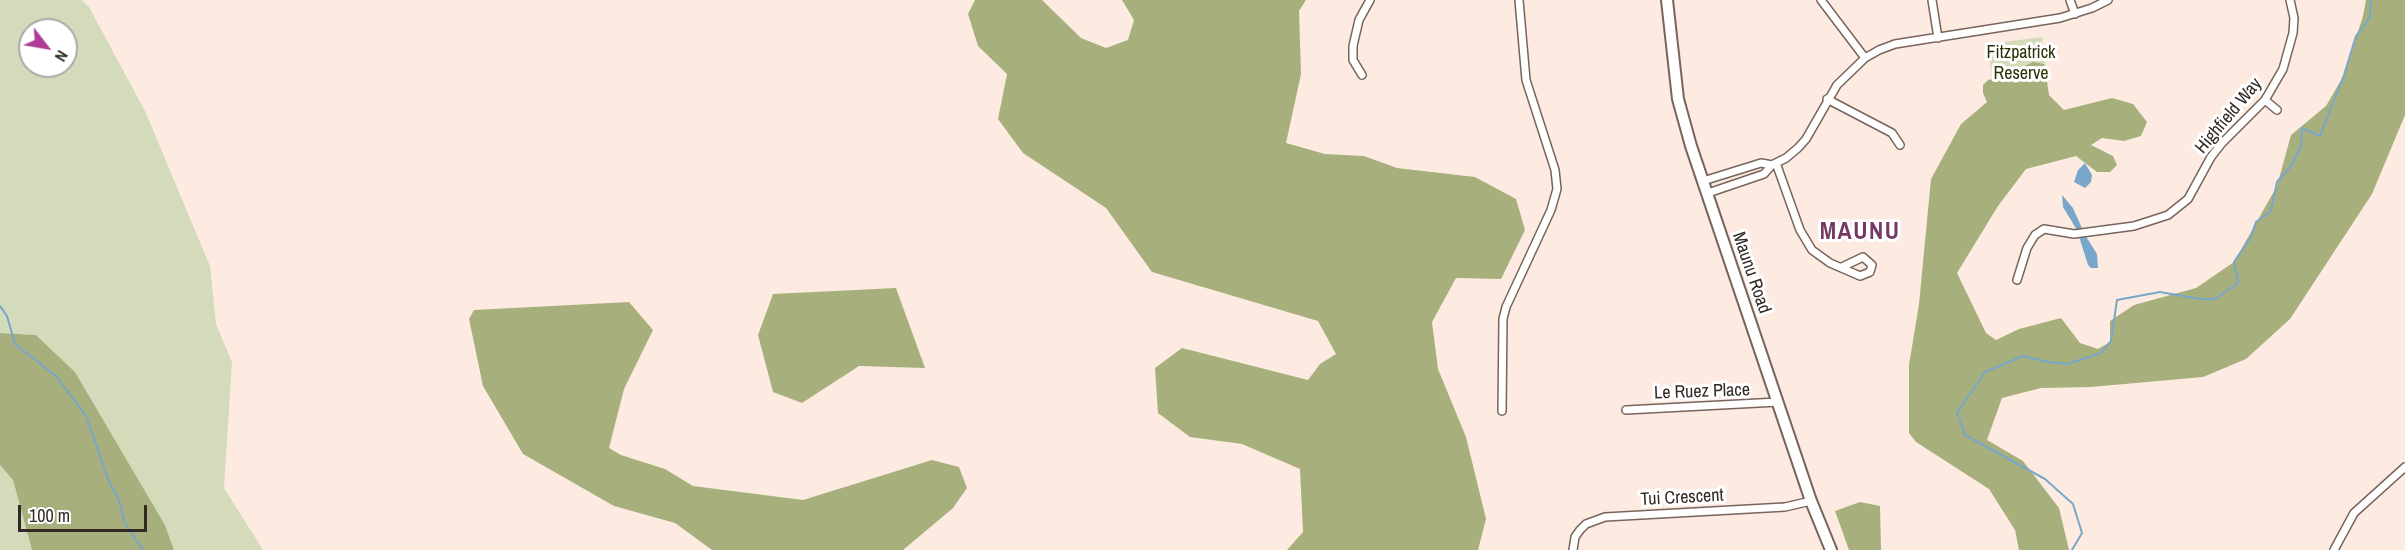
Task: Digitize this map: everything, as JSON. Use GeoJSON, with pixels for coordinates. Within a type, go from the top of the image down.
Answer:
{"type":"FeatureCollection","features":[{"type":"Feature","properties":{"kind":"main road","name":"Maunu Road"},"geometry":{"type":"LineString","coordinates":[[1667,0],[1678,99],[1703,181],[1811,501],[1831,550]]}},
{"type":"Feature","properties":{"kind":"street"},"geometry":{"type":"LineString","coordinates":[[1362,75],[1353,60],[1353,46],[1359,20],[1370,0]]}},
{"type":"Feature","properties":{"kind":"street"},"geometry":{"type":"LineString","coordinates":[[1502,411],[1503,319],[1512,292],[1556,200],[1557,189],[1555,170],[1526,80],[1519,0]]}},
{"type":"Feature","properties":{"kind":"street"},"geometry":{"type":"LineString","coordinates":[[1821,0],[1864,58]]}},
{"type":"Feature","properties":{"kind":"street"},"geometry":{"type":"LineString","coordinates":[[1932,0],[1938,38]]}},
{"type":"Feature","properties":{"kind":"street"},"geometry":{"type":"LineString","coordinates":[[2070,0],[2075,14]]}},
{"type":"Feature","properties":{"kind":"street"},"geometry":{"type":"LineString","coordinates":[[1708,194],[1764,174],[1774,164],[1786,158],[1806,139],[1837,85],[1864,58],[1896,44],[2060,18],[2108,0]]}},
{"type":"Feature","properties":{"kind":"street","name":"Highfield Way"},"geometry":{"type":"LineString","coordinates":[[2017,280],[2027,248],[2035,235],[2044,229],[2074,234],[2108,230],[2154,221],[2178,209],[2196,189],[2211,157],[2222,142],[2265,100],[2283,69],[2290,51],[2294,18],[2290,0]]}},
{"type":"Feature","properties":{"kind":"street"},"geometry":{"type":"LineString","coordinates":[[1827,99],[1892,133],[1900,145]]}},
{"type":"Feature","properties":{"kind":"street"},"geometry":{"type":"LineString","coordinates":[[2265,100],[2277,110]]}},
{"type":"Feature","properties":{"kind":"street"},"geometry":{"type":"LineString","coordinates":[[1703,181],[1761,163],[1774,164]]}},
{"type":"Feature","properties":{"kind":"street"},"geometry":{"type":"LineString","coordinates":[[1774,164],[1806,243],[1821,258],[1842,267]]}},
{"type":"Feature","properties":{"kind":"street","name":"Le Ruez Place"},"geometry":{"type":"LineString","coordinates":[[1626,410],[1778,402]]}},
{"type":"Feature","properties":{"kind":"street"},"geometry":{"type":"LineString","coordinates":[[2334,550],[2355,513],[2405,467]]}},
{"type":"Feature","properties":{"kind":"street","name":"Tui Crescent"},"geometry":{"type":"LineString","coordinates":[[1573,550],[1575,537],[1580,530],[1586,524],[1605,517],[1785,507],[1811,501]]}},
{"type":"Feature","properties":{"kind":"green space"},"geometry":{"type":"Polygon","coordinates":[[[0,0],[82,0],[89,7],[145,111],[210,266],[216,324],[232,362],[224,488],[263,550],[174,550],[165,525],[75,372],[36,335],[0,333],[0,0]]]}},
{"type":"Feature","properties":{"kind":"green space"},"geometry":{"type":"Polygon","coordinates":[[[975,0],[1042,0],[1081,38],[1106,48],[1128,40],[1134,20],[1122,0],[1306,0],[1299,11],[1301,74],[1286,143],[1325,154],[1364,156],[1397,168],[1475,177],[1516,199],[1525,230],[1501,279],[1456,278],[1432,322],[1438,369],[1466,437],[1486,519],[1478,550],[1287,550],[1303,532],[1300,469],[1242,444],[1190,437],[1158,413],[1155,368],[1182,348],[1308,380],[1320,364],[1336,354],[1318,321],[1152,272],[1106,208],[1023,153],[998,119],[1007,74],[978,46],[968,14],[975,0]]]}},
{"type":"Feature","properties":{"kind":"green space"},"geometry":{"type":"Polygon","coordinates":[[[2366,0],[2405,0],[2405,115],[2372,194],[2290,319],[2246,359],[2203,377],[2091,387],[2041,388],[2002,398],[1987,440],[2023,461],[2059,508],[2069,550],[2019,550],[2015,530],[1989,489],[1916,442],[1909,433],[1909,365],[1919,304],[1931,179],[1961,124],[1987,102],[1983,93],[1983,85],[1988,80],[1994,79],[2020,82],[2025,66],[2033,62],[2044,64],[2049,95],[2064,110],[2112,98],[2133,104],[2147,122],[2141,136],[2124,141],[2102,138],[2091,145],[2113,156],[2117,165],[2110,172],[2097,172],[2076,156],[2026,169],[1998,206],[1957,273],[1986,333],[1996,340],[2019,329],[2061,318],[2080,343],[2098,349],[2110,342],[2110,321],[2134,305],[2196,288],[2234,262],[2277,186],[2291,135],[2326,106],[2344,75],[2366,0]]]}},
{"type":"Feature","properties":{"kind":"green space","name":"Fitzpatrick Reserve"},"geometry":{"type":"Polygon","coordinates":[[[2042,37],[2049,95],[1994,100],[1988,44],[2042,37]]]}},
{"type":"Feature","properties":{"kind":"green space"},"geometry":{"type":"Polygon","coordinates":[[[896,288],[925,368],[859,366],[802,403],[773,392],[758,335],[773,294],[896,288]]]}},
{"type":"Feature","properties":{"kind":"green space"},"geometry":{"type":"Polygon","coordinates":[[[629,302],[653,330],[624,389],[609,448],[621,455],[665,469],[693,486],[803,500],[932,460],[959,467],[967,488],[953,508],[903,550],[712,550],[675,523],[614,506],[523,454],[483,386],[469,319],[474,310],[629,302]]]}},
{"type":"Feature","properties":{"kind":"green space"},"geometry":{"type":"Polygon","coordinates":[[[0,333],[36,335],[75,372],[165,525],[174,550],[32,550],[13,480],[0,465],[0,333]]]}},
{"type":"Feature","properties":{"kind":"green space"},"geometry":{"type":"Polygon","coordinates":[[[0,465],[13,480],[32,550],[0,550],[0,465]]]}},
{"type":"Feature","properties":{"kind":"green space"},"geometry":{"type":"Polygon","coordinates":[[[1860,502],[1880,506],[1881,550],[1849,550],[1835,511],[1860,502]]]}},
{"type":"Feature","properties":{"kind":"water"},"geometry":{"type":"Polygon","coordinates":[[[2085,163],[2092,175],[2091,182],[2085,188],[2074,182],[2078,170],[2085,163]]]}},
{"type":"Feature","properties":{"kind":"water"},"geometry":{"type":"Polygon","coordinates":[[[2062,195],[2073,208],[2085,235],[2097,254],[2098,268],[2091,268],[2088,265],[2077,230],[2063,207],[2062,195]]]}},
{"type":"Feature","properties":{"kind":"waterway"},"geometry":{"type":"LineString","coordinates":[[2072,550],[2082,533],[2073,504],[2045,479],[1965,435],[1957,413],[1985,372],[2023,356],[2067,364],[2101,353],[2111,341],[2117,300],[2160,292],[2200,299],[2215,299],[2238,283],[2234,262],[2251,237],[2256,222],[2271,211],[2277,182],[2291,166],[2301,146],[2302,128],[2320,136],[2344,75],[2356,36],[2370,17],[2371,0]]}},
{"type":"Feature","properties":{"kind":"waterway"},"geometry":{"type":"LineString","coordinates":[[0,306],[7,316],[15,344],[56,376],[86,416],[109,481],[118,498],[125,523],[143,550]]}},
{"type":"Feature","properties":{"kind":"district","name":"MAUNU"},"geometry":{"type":"Point","coordinates":[1860,233]}}]}
